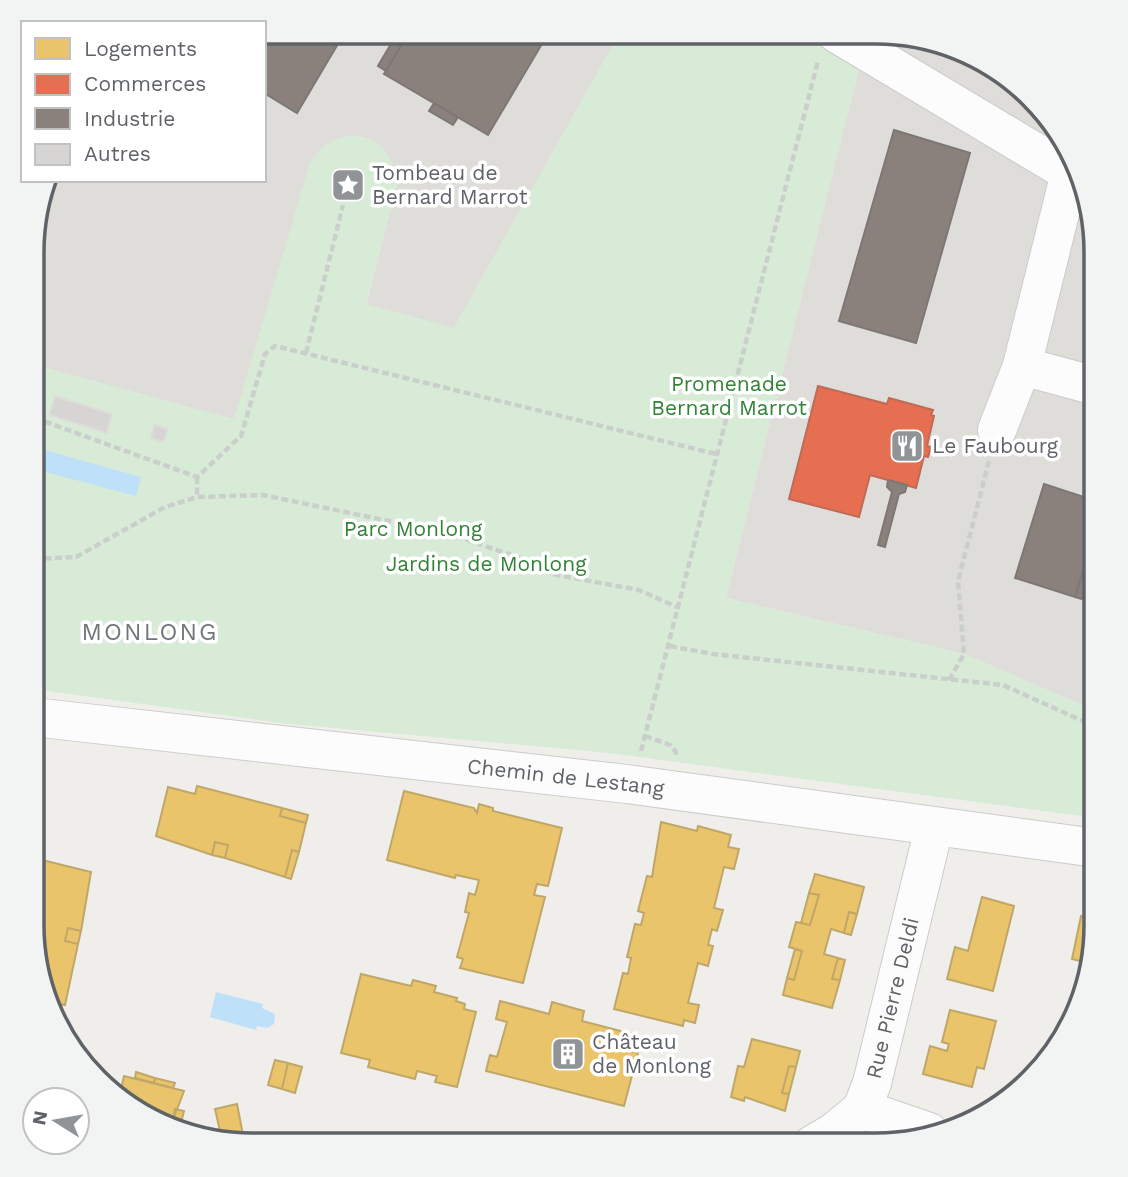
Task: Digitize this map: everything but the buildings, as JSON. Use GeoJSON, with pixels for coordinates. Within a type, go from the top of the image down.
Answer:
{"type":"FeatureCollection","features":[{"type":"Feature","properties":{"kind":"street"},"geometry":{"type":"LineString","coordinates":[[827,46],[1067,169]]}},
{"type":"Feature","properties":{"kind":"street"},"geometry":{"type":"LineString","coordinates":[[997,430],[1021,366],[1070,178]]}},
{"type":"Feature","properties":{"kind":"street"},"geometry":{"type":"LineString","coordinates":[[1021,366],[1084,383]]}},
{"type":"Feature","properties":{"kind":"street","name":"Chemin de Lestang"},"geometry":{"type":"LineString","coordinates":[[44,718],[627,784],[1084,847]]}},
{"type":"Feature","properties":{"kind":"street","name":"Rue Pierre Deldi"},"geometry":{"type":"LineString","coordinates":[[862,1109],[872,1083],[934,828]]}},
{"type":"Feature","properties":{"kind":"street"},"geometry":{"type":"LineString","coordinates":[[832,1133],[862,1109],[919,1129]]}},
{"type":"Feature","properties":{"kind":"path"},"geometry":{"type":"LineString","coordinates":[[627,784],[630,770],[639,757],[670,646],[716,454],[827,46]]}},
{"type":"Feature","properties":{"kind":"path"},"geometry":{"type":"LineString","coordinates":[[306,353],[343,205]]}},
{"type":"Feature","properties":{"kind":"path"},"geometry":{"type":"LineString","coordinates":[[197,497],[197,477],[241,436],[265,354],[275,346],[716,454]]}},
{"type":"Feature","properties":{"kind":"path"},"geometry":{"type":"LineString","coordinates":[[44,421],[197,477]]}},
{"type":"Feature","properties":{"kind":"path"},"geometry":{"type":"LineString","coordinates":[[949,680],[964,654],[958,581],[997,430]]}},
{"type":"Feature","properties":{"kind":"path"},"geometry":{"type":"LineString","coordinates":[[44,559],[76,557],[165,507],[197,497],[262,495],[435,531],[520,558],[552,574],[639,590],[679,608]]}},
{"type":"Feature","properties":{"kind":"path"},"geometry":{"type":"LineString","coordinates":[[670,646],[713,654],[1003,685],[1084,722]]}},
{"type":"Feature","properties":{"kind":"shaded area"},"geometry":{"type":"Polygon","coordinates":[[[266,44],[614,44],[454,328],[366,305],[397,184],[260,337],[234,420],[44,367],[44,252],[48,211],[56,182],[266,182],[266,44]]]}},
{"type":"Feature","properties":{"kind":"shaded area"},"geometry":{"type":"Polygon","coordinates":[[[865,44],[930,51],[968,65],[1003,87],[1033,115],[1063,160],[1080,211],[1084,238],[1084,706],[964,654],[726,598],[865,44]]]}},
{"type":"Feature","properties":{"kind":"green space"},"geometry":{"type":"Polygon","coordinates":[[[614,44],[865,44],[726,598],[964,654],[1084,706],[1084,816],[609,753],[289,724],[44,691],[44,367],[234,419],[310,163],[321,149],[334,140],[348,136],[375,142],[386,152],[397,184],[366,304],[454,328],[614,44]]]}},
{"type":"Feature","properties":{"kind":"water"},"geometry":{"type":"Polygon","coordinates":[[[44,450],[141,477],[136,496],[44,472],[44,450]]]}},
{"type":"Feature","properties":{"kind":"water"},"geometry":{"type":"Polygon","coordinates":[[[216,992],[263,1004],[262,1008],[275,1014],[274,1024],[267,1028],[257,1026],[256,1030],[210,1017],[216,992]]]}},
{"type":"Feature","properties":{"kind":"place","name":"Tombeau de Bernard Marrot"},"geometry":{"type":"Point","coordinates":[348,185]}},
{"type":"Feature","properties":{"kind":"place","name":"Le Faubourg"},"geometry":{"type":"Point","coordinates":[907,446]}},
{"type":"Feature","properties":{"kind":"place","name":"Château de Monlong"},"geometry":{"type":"Point","coordinates":[568,1054]}},
{"type":"Feature","properties":{"kind":"district","name":"MONLONG"},"geometry":{"type":"Point","coordinates":[150,632]}},
{"type":"Feature","properties":{"kind":"park label","name":"Promenade Bernard Marrot"},"geometry":{"type":"Point","coordinates":[729,396]}},
{"type":"Feature","properties":{"kind":"park label","name":"Parc Monlong"},"geometry":{"type":"Point","coordinates":[413,529]}},
{"type":"Feature","properties":{"kind":"park label","name":"Jardins de Monlong"},"geometry":{"type":"Point","coordinates":[486,564]}}]}
